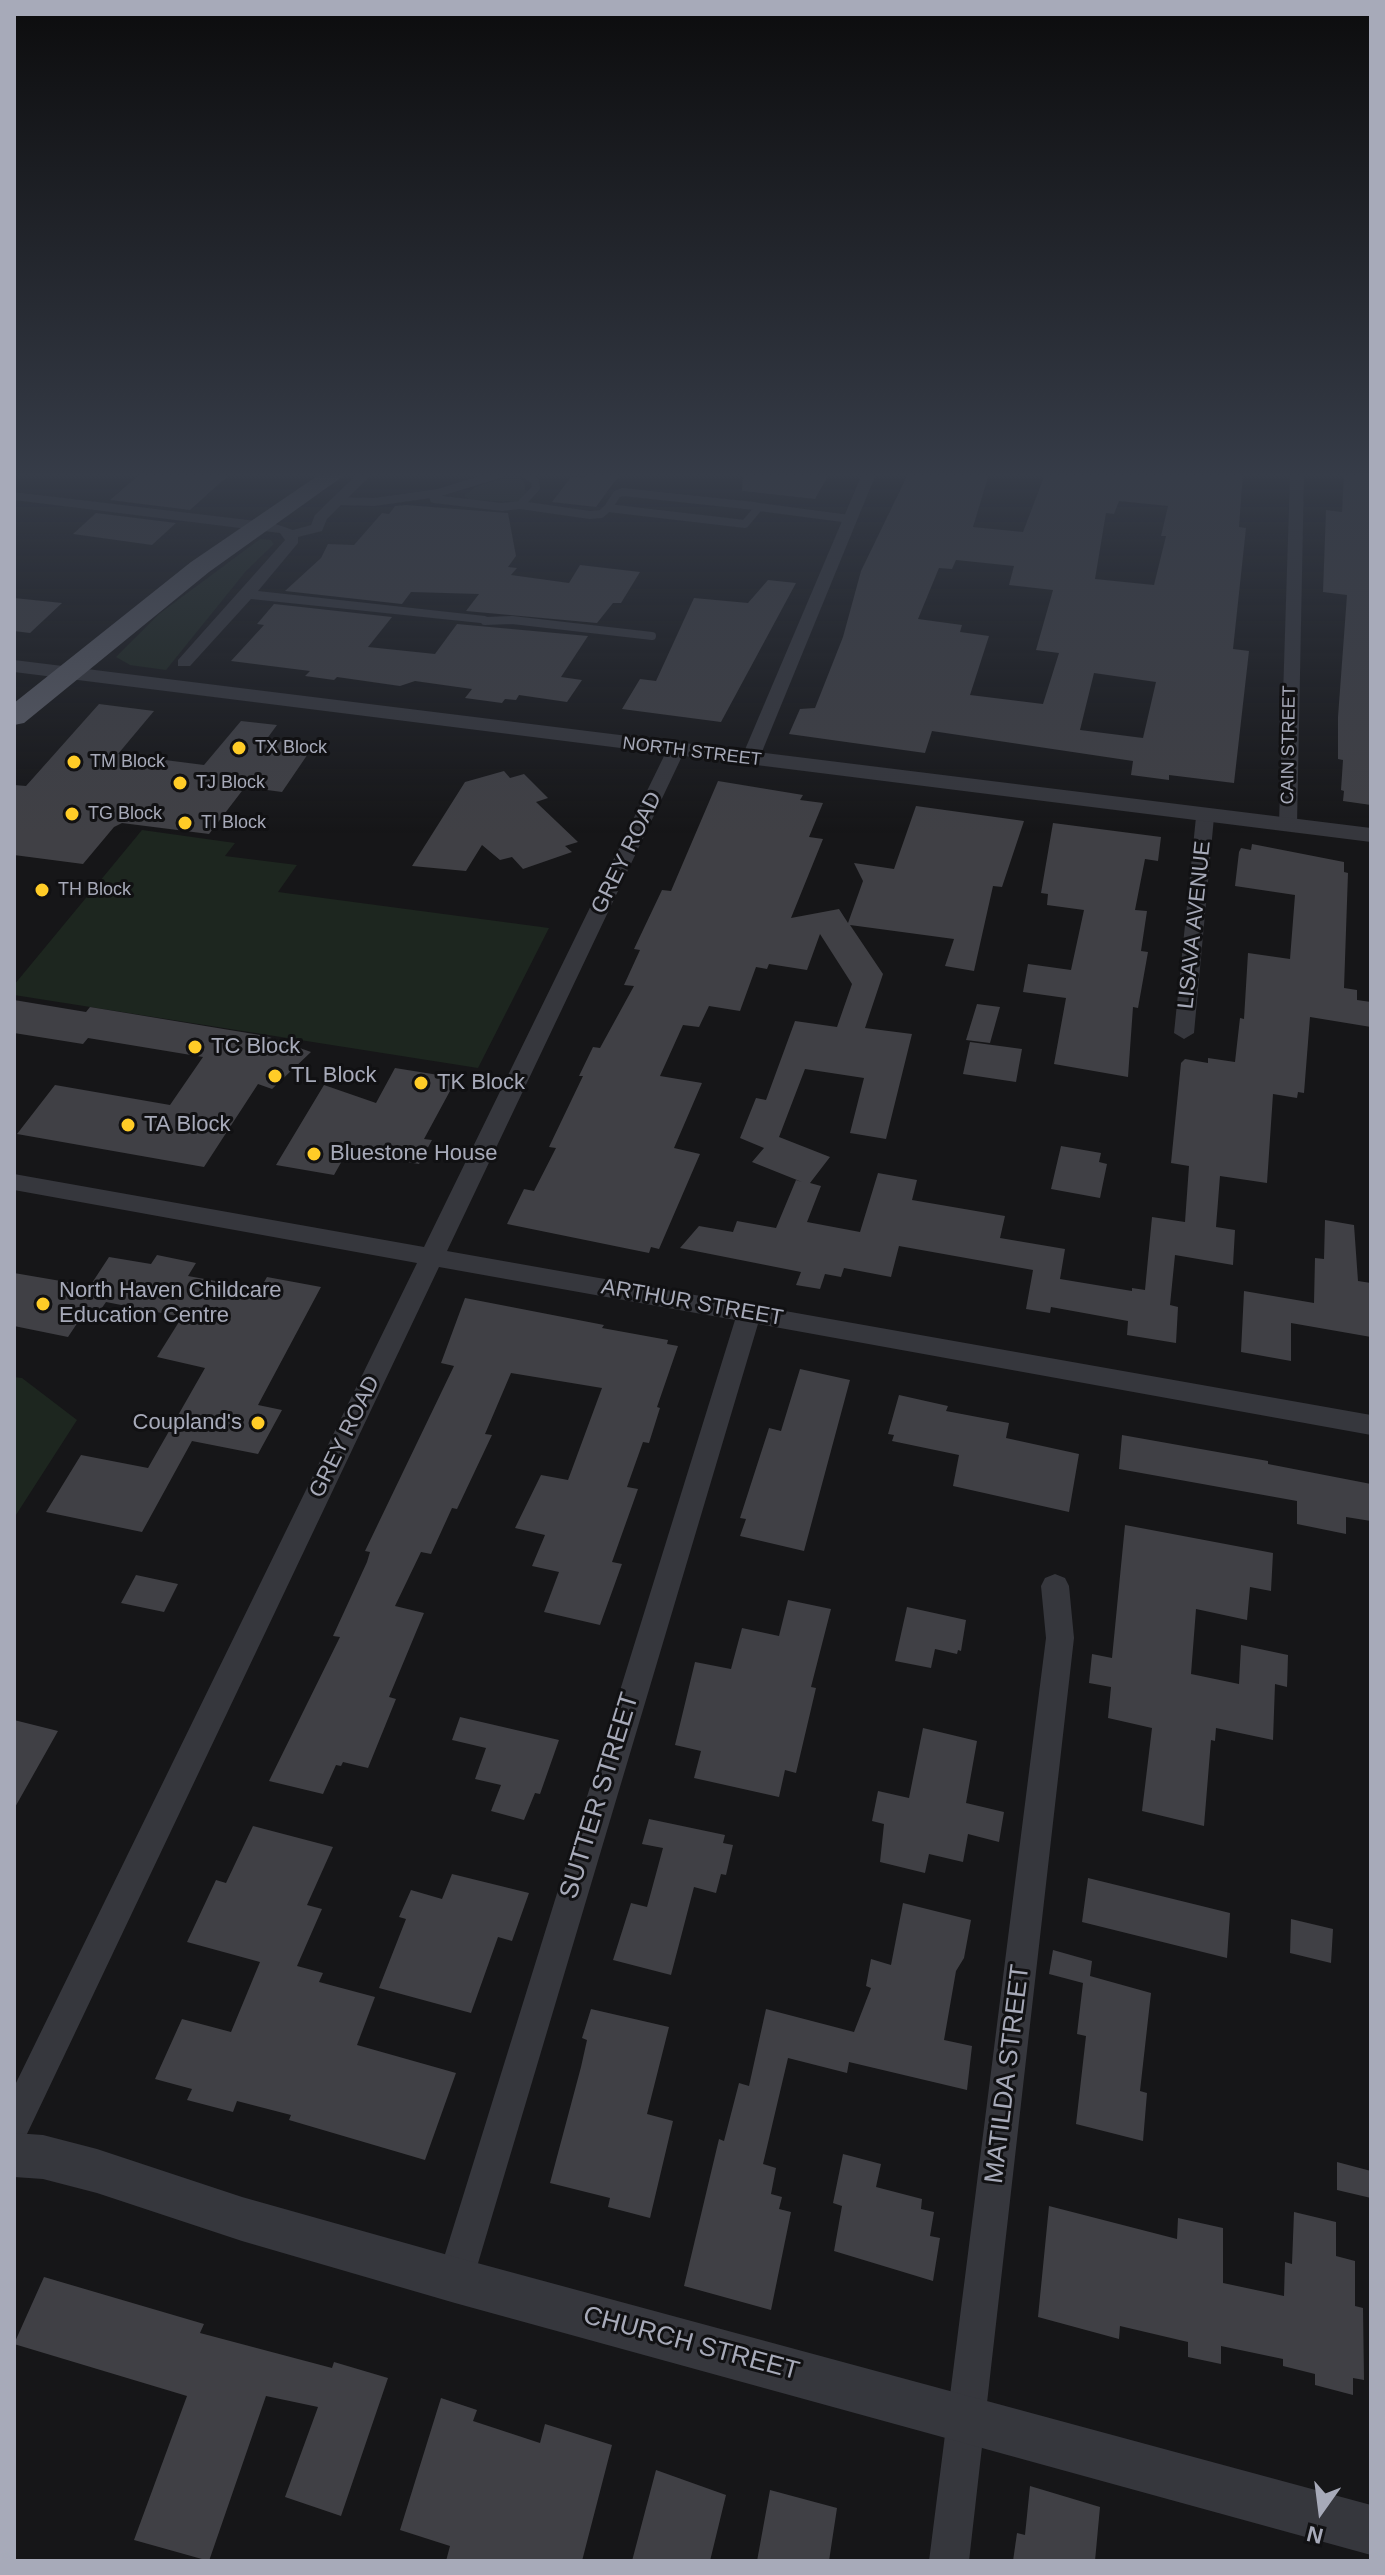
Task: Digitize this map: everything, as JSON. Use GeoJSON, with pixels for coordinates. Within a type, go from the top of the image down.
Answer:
{"type":"FeatureCollection","features":[{"type":"Feature","properties":{"kind":"highway"},"geometry":{"type":"LineString","coordinates":[[14,687],[26,667],[128,594]]}},
{"type":"Feature","properties":{"kind":"highway"},"geometry":{"type":"LineString","coordinates":[[14,717],[166,594]]}},
{"type":"Feature","properties":{"kind":"street"},"geometry":{"type":"LineString","coordinates":[[184,663],[247,594]]}},
{"type":"Feature","properties":{"kind":"street"},"geometry":{"type":"LineString","coordinates":[[248,594],[485,621]]}},
{"type":"Feature","properties":{"kind":"street"},"geometry":{"type":"LineString","coordinates":[[750,759],[819,594]]}},
{"type":"Feature","properties":{"kind":"street","name":"CAIN STREET"},"geometry":{"type":"LineString","coordinates":[[1288,824],[1294,594]]}},
{"type":"Feature","properties":{"kind":"street","name":"NORTH STREET"},"geometry":{"type":"LineString","coordinates":[[26,667],[1205,817],[1371,835]]}},
{"type":"Feature","properties":{"kind":"street","name":"GREY ROAD"},"geometry":{"type":"LineString","coordinates":[[14,2124],[676,750]]}},
{"type":"Feature","properties":{"kind":"street","name":"LISAVA AVENUE"},"geometry":{"type":"LineString","coordinates":[[1184,1033],[1205,817]]}},
{"type":"Feature","properties":{"kind":"street","name":"ARTHUR STREET"},"geometry":{"type":"LineString","coordinates":[[14,1182],[1371,1425]]}},
{"type":"Feature","properties":{"kind":"street","name":"SUTTER STREET"},"geometry":{"type":"LineString","coordinates":[[455,2280],[666,1576],[749,1313]]}},
{"type":"Feature","properties":{"kind":"street","name":"MATILDA STREET"},"geometry":{"type":"LineString","coordinates":[[949,2561],[1060,1638],[1055,1586]]}},
{"type":"Feature","properties":{"kind":"street","name":"CHURCH STREET"},"geometry":{"type":"LineString","coordinates":[[14,2155],[43,2157],[97,2171],[242,2219],[455,2280],[1371,2530]]}},
{"type":"Feature","properties":{"kind":"lane"},"geometry":{"type":"LineString","coordinates":[[485,621],[512,620],[652,636]]}},
{"type":"Feature","properties":{"kind":"shaded area"},"geometry":{"type":"Polygon","coordinates":[[[186,594],[227,594],[166,670],[130,665],[116,657],[159,614],[186,594]]]}},
{"type":"Feature","properties":{"kind":"shaded area"},"geometry":{"type":"Polygon","coordinates":[[[142,830],[235,843],[225,856],[297,865],[278,892],[549,928],[478,1068],[14,995],[14,985],[142,830]]]}},
{"type":"Feature","properties":{"kind":"shaded area"},"geometry":{"type":"Polygon","coordinates":[[[14,1377],[22,1378],[77,1420],[14,1518],[14,1377]]]}},
{"type":"Feature","properties":{"kind":"building"},"geometry":{"type":"Polygon","coordinates":[[[313,594],[409,594],[402,604],[313,594]]]}},
{"type":"Feature","properties":{"kind":"building"},"geometry":{"type":"Polygon","coordinates":[[[479,594],[626,594],[621,603],[613,603],[597,623],[466,611],[479,594]]]}},
{"type":"Feature","properties":{"kind":"building"},"geometry":{"type":"Polygon","coordinates":[[[756,594],[790,594],[721,722],[622,709],[640,679],[656,681],[694,598],[748,603],[756,594]]]}},
{"type":"Feature","properties":{"kind":"building"},"geometry":{"type":"Polygon","coordinates":[[[855,594],[928,594],[918,619],[962,625],[960,632],[989,636],[970,695],[1043,704],[1059,653],[1036,650],[1052,594],[1239,594],[1233,649],[1249,651],[1234,783],[1169,775],[1169,780],[1131,775],[1133,761],[932,731],[925,753],[789,734],[800,709],[815,708],[843,637],[855,594]],[[1094,673],[1080,730],[1143,738],[1156,682],[1094,673]]]}},
{"type":"Feature","properties":{"kind":"building"},"geometry":{"type":"Polygon","coordinates":[[[1340,594],[1371,594],[1371,805],[1343,801],[1344,791],[1341,790],[1343,760],[1338,759],[1338,717],[1347,595],[1340,594]]]}},
{"type":"Feature","properties":{"kind":"building"},"geometry":{"type":"Polygon","coordinates":[[[14,598],[62,603],[30,633],[14,631],[14,598]]]}},
{"type":"Feature","properties":{"kind":"building"},"geometry":{"type":"Polygon","coordinates":[[[274,604],[392,617],[368,647],[435,654],[457,624],[588,636],[561,677],[582,680],[567,702],[519,695],[516,700],[505,699],[502,703],[465,698],[472,689],[415,681],[400,686],[337,677],[334,680],[305,676],[310,671],[231,661],[264,625],[257,624],[274,604]]]}},
{"type":"Feature","properties":{"kind":"building"},"geometry":{"type":"Polygon","coordinates":[[[99,704],[154,711],[118,754],[204,765],[241,721],[277,725],[266,740],[314,745],[282,792],[245,787],[209,834],[122,823],[114,827],[83,864],[14,855],[14,785],[26,786],[99,704]]]}},
{"type":"Feature","properties":{"kind":"building"},"geometry":{"type":"Polygon","coordinates":[[[504,771],[510,778],[524,774],[548,798],[536,802],[578,842],[565,846],[572,852],[523,869],[512,857],[500,860],[482,845],[466,871],[412,866],[465,782],[504,771]]]}},
{"type":"Feature","properties":{"kind":"building"},"geometry":{"type":"Polygon","coordinates":[[[718,781],[803,795],[800,800],[823,803],[809,837],[823,839],[791,918],[839,909],[848,923],[863,881],[854,863],[894,869],[916,806],[1024,821],[1002,887],[993,886],[974,971],[945,966],[954,939],[850,925],[883,974],[865,1028],[912,1034],[886,1139],[850,1133],[864,1078],[805,1069],[779,1137],[830,1157],[810,1183],[821,1186],[807,1222],[860,1232],[878,1173],[917,1180],[912,1200],[1005,1216],[1000,1238],[1065,1249],[1060,1279],[1132,1291],[1132,1288],[1145,1290],[1152,1217],[1185,1222],[1189,1166],[1171,1163],[1181,1063],[1185,1059],[1208,1063],[1208,1058],[1235,1062],[1240,1018],[1244,1019],[1248,953],[1290,959],[1295,895],[1235,886],[1239,852],[1241,848],[1251,850],[1252,844],[1344,862],[1344,872],[1348,873],[1344,988],[1357,990],[1357,1000],[1371,1002],[1371,1027],[1310,1017],[1304,1093],[1298,1092],[1297,1098],[1273,1094],[1267,1183],[1220,1176],[1216,1227],[1235,1230],[1233,1265],[1175,1255],[1170,1305],[1178,1307],[1176,1343],[1127,1335],[1128,1321],[1051,1307],[1050,1313],[1026,1309],[1033,1270],[899,1246],[891,1277],[844,1268],[841,1277],[825,1274],[820,1289],[796,1285],[801,1272],[680,1248],[699,1226],[733,1232],[737,1221],[776,1228],[796,1180],[802,1182],[752,1162],[764,1148],[740,1138],[756,1098],[766,1100],[795,1021],[837,1027],[852,984],[820,934],[807,970],[769,964],[767,969],[756,967],[740,1011],[709,1006],[699,1027],[683,1025],[660,1076],[702,1083],[674,1148],[700,1154],[659,1249],[651,1247],[649,1253],[507,1224],[524,1189],[534,1191],[556,1148],[549,1147],[583,1076],[579,1076],[593,1047],[600,1048],[634,986],[624,985],[640,950],[634,949],[662,890],[671,891],[718,781]]]}},
{"type":"Feature","properties":{"kind":"building"},"geometry":{"type":"Polygon","coordinates":[[[1053,823],[1161,837],[1158,861],[1145,859],[1135,910],[1147,911],[1141,951],[1148,952],[1138,1008],[1133,1007],[1128,1077],[1054,1064],[1066,998],[1023,992],[1028,964],[1071,970],[1084,910],[1047,905],[1048,894],[1041,893],[1053,823]]]}},
{"type":"Feature","properties":{"kind":"building"},"geometry":{"type":"Polygon","coordinates":[[[14,1000],[86,1012],[90,1007],[266,1036],[311,1052],[272,1089],[258,1084],[204,1167],[17,1134],[55,1085],[170,1105],[203,1057],[88,1038],[83,1044],[14,1033],[14,1000]]]}},
{"type":"Feature","properties":{"kind":"building"},"geometry":{"type":"Polygon","coordinates":[[[977,1004],[1000,1007],[990,1043],[966,1040],[977,1004]]]}},
{"type":"Feature","properties":{"kind":"building"},"geometry":{"type":"Polygon","coordinates":[[[970,1042],[1022,1049],[1016,1082],[963,1074],[970,1042]]]}},
{"type":"Feature","properties":{"kind":"building"},"geometry":{"type":"Polygon","coordinates":[[[395,1068],[457,1078],[424,1139],[432,1140],[419,1164],[347,1152],[334,1175],[276,1165],[324,1085],[376,1103],[395,1068]]]}},
{"type":"Feature","properties":{"kind":"building"},"geometry":{"type":"Polygon","coordinates":[[[1061,1146],[1101,1153],[1099,1162],[1107,1164],[1100,1198],[1051,1189],[1061,1146]]]}},
{"type":"Feature","properties":{"kind":"building"},"geometry":{"type":"Polygon","coordinates":[[[1325,1220],[1354,1225],[1358,1281],[1371,1283],[1371,1337],[1291,1323],[1291,1361],[1241,1352],[1244,1291],[1314,1303],[1315,1258],[1324,1259],[1325,1220]]]}},
{"type":"Feature","properties":{"kind":"building"},"geometry":{"type":"Polygon","coordinates":[[[157,1255],[196,1263],[188,1276],[260,1289],[267,1277],[321,1287],[258,1405],[282,1410],[258,1454],[192,1441],[142,1532],[46,1512],[81,1455],[148,1468],[205,1368],[157,1357],[182,1317],[106,1302],[93,1321],[80,1319],[68,1337],[14,1326],[14,1273],[90,1286],[109,1257],[151,1264],[157,1255]]]}},
{"type":"Feature","properties":{"kind":"building"},"geometry":{"type":"Polygon","coordinates":[[[465,1298],[604,1325],[602,1328],[668,1340],[667,1344],[678,1346],[657,1407],[660,1408],[649,1443],[643,1442],[627,1487],[638,1489],[612,1562],[622,1564],[600,1625],[544,1612],[559,1572],[532,1566],[545,1535],[515,1528],[541,1475],[568,1480],[602,1388],[511,1373],[485,1434],[492,1435],[457,1509],[452,1508],[431,1554],[421,1552],[395,1606],[424,1613],[389,1697],[396,1699],[368,1768],[343,1762],[341,1766],[336,1765],[323,1794],[269,1781],[340,1637],[333,1636],[367,1562],[370,1552],[365,1551],[454,1366],[441,1363],[465,1298]]]}},
{"type":"Feature","properties":{"kind":"building"},"geometry":{"type":"Polygon","coordinates":[[[800,1369],[850,1380],[804,1551],[740,1536],[746,1519],[740,1518],[769,1428],[781,1431],[800,1369]]]}},
{"type":"Feature","properties":{"kind":"building"},"geometry":{"type":"Polygon","coordinates":[[[899,1395],[948,1406],[946,1411],[1009,1423],[1006,1438],[1079,1454],[1069,1512],[953,1486],[959,1455],[892,1441],[894,1435],[888,1434],[899,1395]]]}},
{"type":"Feature","properties":{"kind":"building"},"geometry":{"type":"Polygon","coordinates":[[[1122,1435],[1268,1461],[1268,1464],[1371,1484],[1371,1521],[1346,1517],[1346,1534],[1297,1524],[1297,1501],[1119,1469],[1122,1435]]]}},
{"type":"Feature","properties":{"kind":"building"},"geometry":{"type":"Polygon","coordinates":[[[1125,1525],[1273,1553],[1271,1591],[1250,1587],[1247,1620],[1196,1609],[1191,1674],[1239,1684],[1241,1645],[1288,1655],[1287,1687],[1275,1684],[1273,1740],[1216,1728],[1215,1741],[1211,1740],[1204,1826],[1142,1811],[1152,1728],[1108,1718],[1111,1687],[1089,1683],[1092,1654],[1112,1658],[1125,1525]]]}},
{"type":"Feature","properties":{"kind":"building"},"geometry":{"type":"Polygon","coordinates":[[[136,1575],[178,1584],[164,1612],[121,1603],[136,1575]]]}},
{"type":"Feature","properties":{"kind":"building"},"geometry":{"type":"Polygon","coordinates":[[[788,1600],[831,1609],[811,1687],[816,1688],[796,1773],[785,1770],[779,1797],[694,1778],[701,1751],[675,1745],[695,1662],[731,1669],[742,1628],[779,1636],[788,1600]]]}},
{"type":"Feature","properties":{"kind":"building"},"geometry":{"type":"Polygon","coordinates":[[[907,1607],[966,1620],[961,1651],[958,1650],[957,1654],[935,1649],[931,1668],[895,1661],[907,1607]]]}},
{"type":"Feature","properties":{"kind":"building"},"geometry":{"type":"Polygon","coordinates":[[[460,1717],[559,1740],[540,1794],[535,1793],[524,1820],[491,1811],[501,1785],[475,1779],[486,1748],[452,1740],[460,1717]]]}},
{"type":"Feature","properties":{"kind":"building"},"geometry":{"type":"Polygon","coordinates":[[[14,1720],[58,1731],[14,1809],[14,1720]]]}},
{"type":"Feature","properties":{"kind":"building"},"geometry":{"type":"Polygon","coordinates":[[[923,1728],[977,1741],[966,1803],[1004,1812],[999,1842],[968,1834],[963,1862],[929,1854],[925,1873],[880,1862],[884,1824],[872,1821],[878,1791],[909,1798],[923,1728]]]}},
{"type":"Feature","properties":{"kind":"building"},"geometry":{"type":"Polygon","coordinates":[[[649,1819],[725,1835],[723,1843],[733,1845],[726,1875],[721,1874],[716,1893],[694,1887],[671,1975],[613,1960],[631,1903],[647,1907],[663,1848],[642,1844],[649,1819]]]}},
{"type":"Feature","properties":{"kind":"building"},"geometry":{"type":"Polygon","coordinates":[[[253,1826],[333,1847],[307,1905],[322,1909],[297,1966],[323,1973],[319,1982],[375,1997],[357,2045],[456,2073],[425,2160],[289,2120],[291,2115],[237,2101],[233,2112],[187,2100],[192,2089],[155,2079],[182,2019],[231,2032],[260,1962],[187,1942],[216,1880],[226,1883],[253,1826]]]}},
{"type":"Feature","properties":{"kind":"building"},"geometry":{"type":"Polygon","coordinates":[[[452,1874],[529,1893],[512,1941],[498,1937],[471,2013],[379,1988],[406,1919],[399,1917],[411,1890],[442,1899],[452,1874]]]}},
{"type":"Feature","properties":{"kind":"building"},"geometry":{"type":"Polygon","coordinates":[[[1088,1878],[1230,1913],[1227,1958],[1082,1922],[1088,1878]]]}},
{"type":"Feature","properties":{"kind":"building"},"geometry":{"type":"Polygon","coordinates":[[[903,1903],[971,1920],[964,1958],[956,1971],[944,2040],[972,2046],[967,2090],[849,2062],[847,2073],[788,2058],[763,2164],[776,2168],[771,2194],[782,2197],[779,2209],[791,2212],[771,2310],[684,2286],[719,2139],[724,2141],[739,2083],[749,2086],[766,2009],[854,2032],[871,1988],[866,1986],[871,1959],[891,1965],[903,1903]]]}},
{"type":"Feature","properties":{"kind":"building"},"geometry":{"type":"Polygon","coordinates":[[[1291,1919],[1333,1929],[1331,1963],[1290,1953],[1291,1919]]]}},
{"type":"Feature","properties":{"kind":"building"},"geometry":{"type":"Polygon","coordinates":[[[1053,1950],[1092,1961],[1090,1976],[1151,1993],[1140,2091],[1147,2093],[1143,2141],[1076,2124],[1086,2036],[1077,2034],[1083,1983],[1049,1974],[1053,1950]]]}},
{"type":"Feature","properties":{"kind":"building"},"geometry":{"type":"Polygon","coordinates":[[[591,2009],[669,2027],[647,2114],[673,2121],[650,2218],[608,2207],[610,2198],[550,2183],[581,2067],[587,2040],[582,2038],[591,2009]]]}},
{"type":"Feature","properties":{"kind":"building"},"geometry":{"type":"Polygon","coordinates":[[[843,2154],[881,2164],[876,2187],[922,2199],[921,2209],[934,2212],[930,2236],[940,2238],[933,2281],[834,2251],[842,2206],[833,2203],[843,2154]]]}},
{"type":"Feature","properties":{"kind":"building"},"geometry":{"type":"Polygon","coordinates":[[[1337,2162],[1371,2171],[1371,2198],[1337,2190],[1337,2162]]]}},
{"type":"Feature","properties":{"kind":"building"},"geometry":{"type":"Polygon","coordinates":[[[1049,2206],[1177,2239],[1178,2218],[1223,2228],[1223,2283],[1284,2296],[1285,2262],[1292,2264],[1294,2212],[1336,2222],[1336,2256],[1355,2261],[1355,2306],[1363,2308],[1364,2380],[1353,2378],[1353,2395],[1315,2385],[1315,2374],[1283,2366],[1283,2359],[1221,2346],[1221,2364],[1188,2357],[1188,2342],[1120,2326],[1119,2339],[1038,2317],[1049,2206]]]}},
{"type":"Feature","properties":{"kind":"building"},"geometry":{"type":"Polygon","coordinates":[[[44,2277],[204,2324],[200,2333],[332,2368],[334,2362],[388,2378],[341,2516],[285,2497],[318,2407],[266,2396],[209,2561],[134,2540],[187,2396],[14,2344],[44,2277]]]}},
{"type":"Feature","properties":{"kind":"building"},"geometry":{"type":"Polygon","coordinates":[[[441,2398],[477,2410],[473,2421],[540,2443],[545,2424],[612,2445],[582,2561],[446,2561],[450,2546],[400,2530],[441,2398]]]}},
{"type":"Feature","properties":{"kind":"building"},"geometry":{"type":"Polygon","coordinates":[[[656,2470],[726,2495],[710,2561],[632,2561],[656,2470]]]}},
{"type":"Feature","properties":{"kind":"building"},"geometry":{"type":"Polygon","coordinates":[[[1030,2486],[1100,2507],[1095,2561],[1013,2561],[1017,2533],[1025,2535],[1030,2486]]]}},
{"type":"Feature","properties":{"kind":"building"},"geometry":{"type":"Polygon","coordinates":[[[770,2490],[837,2508],[829,2561],[757,2561],[770,2490]]]}},
{"type":"Feature","properties":{"kind":"place","name":"TX Block"},"geometry":{"type":"Point","coordinates":[239,748]}},
{"type":"Feature","properties":{"kind":"place","name":"TM Block"},"geometry":{"type":"Point","coordinates":[74,762]}},
{"type":"Feature","properties":{"kind":"place","name":"TJ Block"},"geometry":{"type":"Point","coordinates":[180,783]}},
{"type":"Feature","properties":{"kind":"place","name":"TG Block"},"geometry":{"type":"Point","coordinates":[72,814]}},
{"type":"Feature","properties":{"kind":"place","name":"TI Block"},"geometry":{"type":"Point","coordinates":[185,823]}},
{"type":"Feature","properties":{"kind":"place","name":"TH Block"},"geometry":{"type":"Point","coordinates":[42,890]}},
{"type":"Feature","properties":{"kind":"place","name":"TC Block"},"geometry":{"type":"Point","coordinates":[195,1047]}},
{"type":"Feature","properties":{"kind":"place","name":"TL Block"},"geometry":{"type":"Point","coordinates":[275,1076]}},
{"type":"Feature","properties":{"kind":"place","name":"TK Block"},"geometry":{"type":"Point","coordinates":[421,1083]}},
{"type":"Feature","properties":{"kind":"place","name":"TA Block"},"geometry":{"type":"Point","coordinates":[128,1125]}},
{"type":"Feature","properties":{"kind":"place","name":"Bluestone House"},"geometry":{"type":"Point","coordinates":[314,1154]}},
{"type":"Feature","properties":{"kind":"place","name":"North Haven Childcare Education Centre"},"geometry":{"type":"Point","coordinates":[43,1304]}},
{"type":"Feature","properties":{"kind":"place","name":"Coupland's"},"geometry":{"type":"Point","coordinates":[258,1423]}}]}
